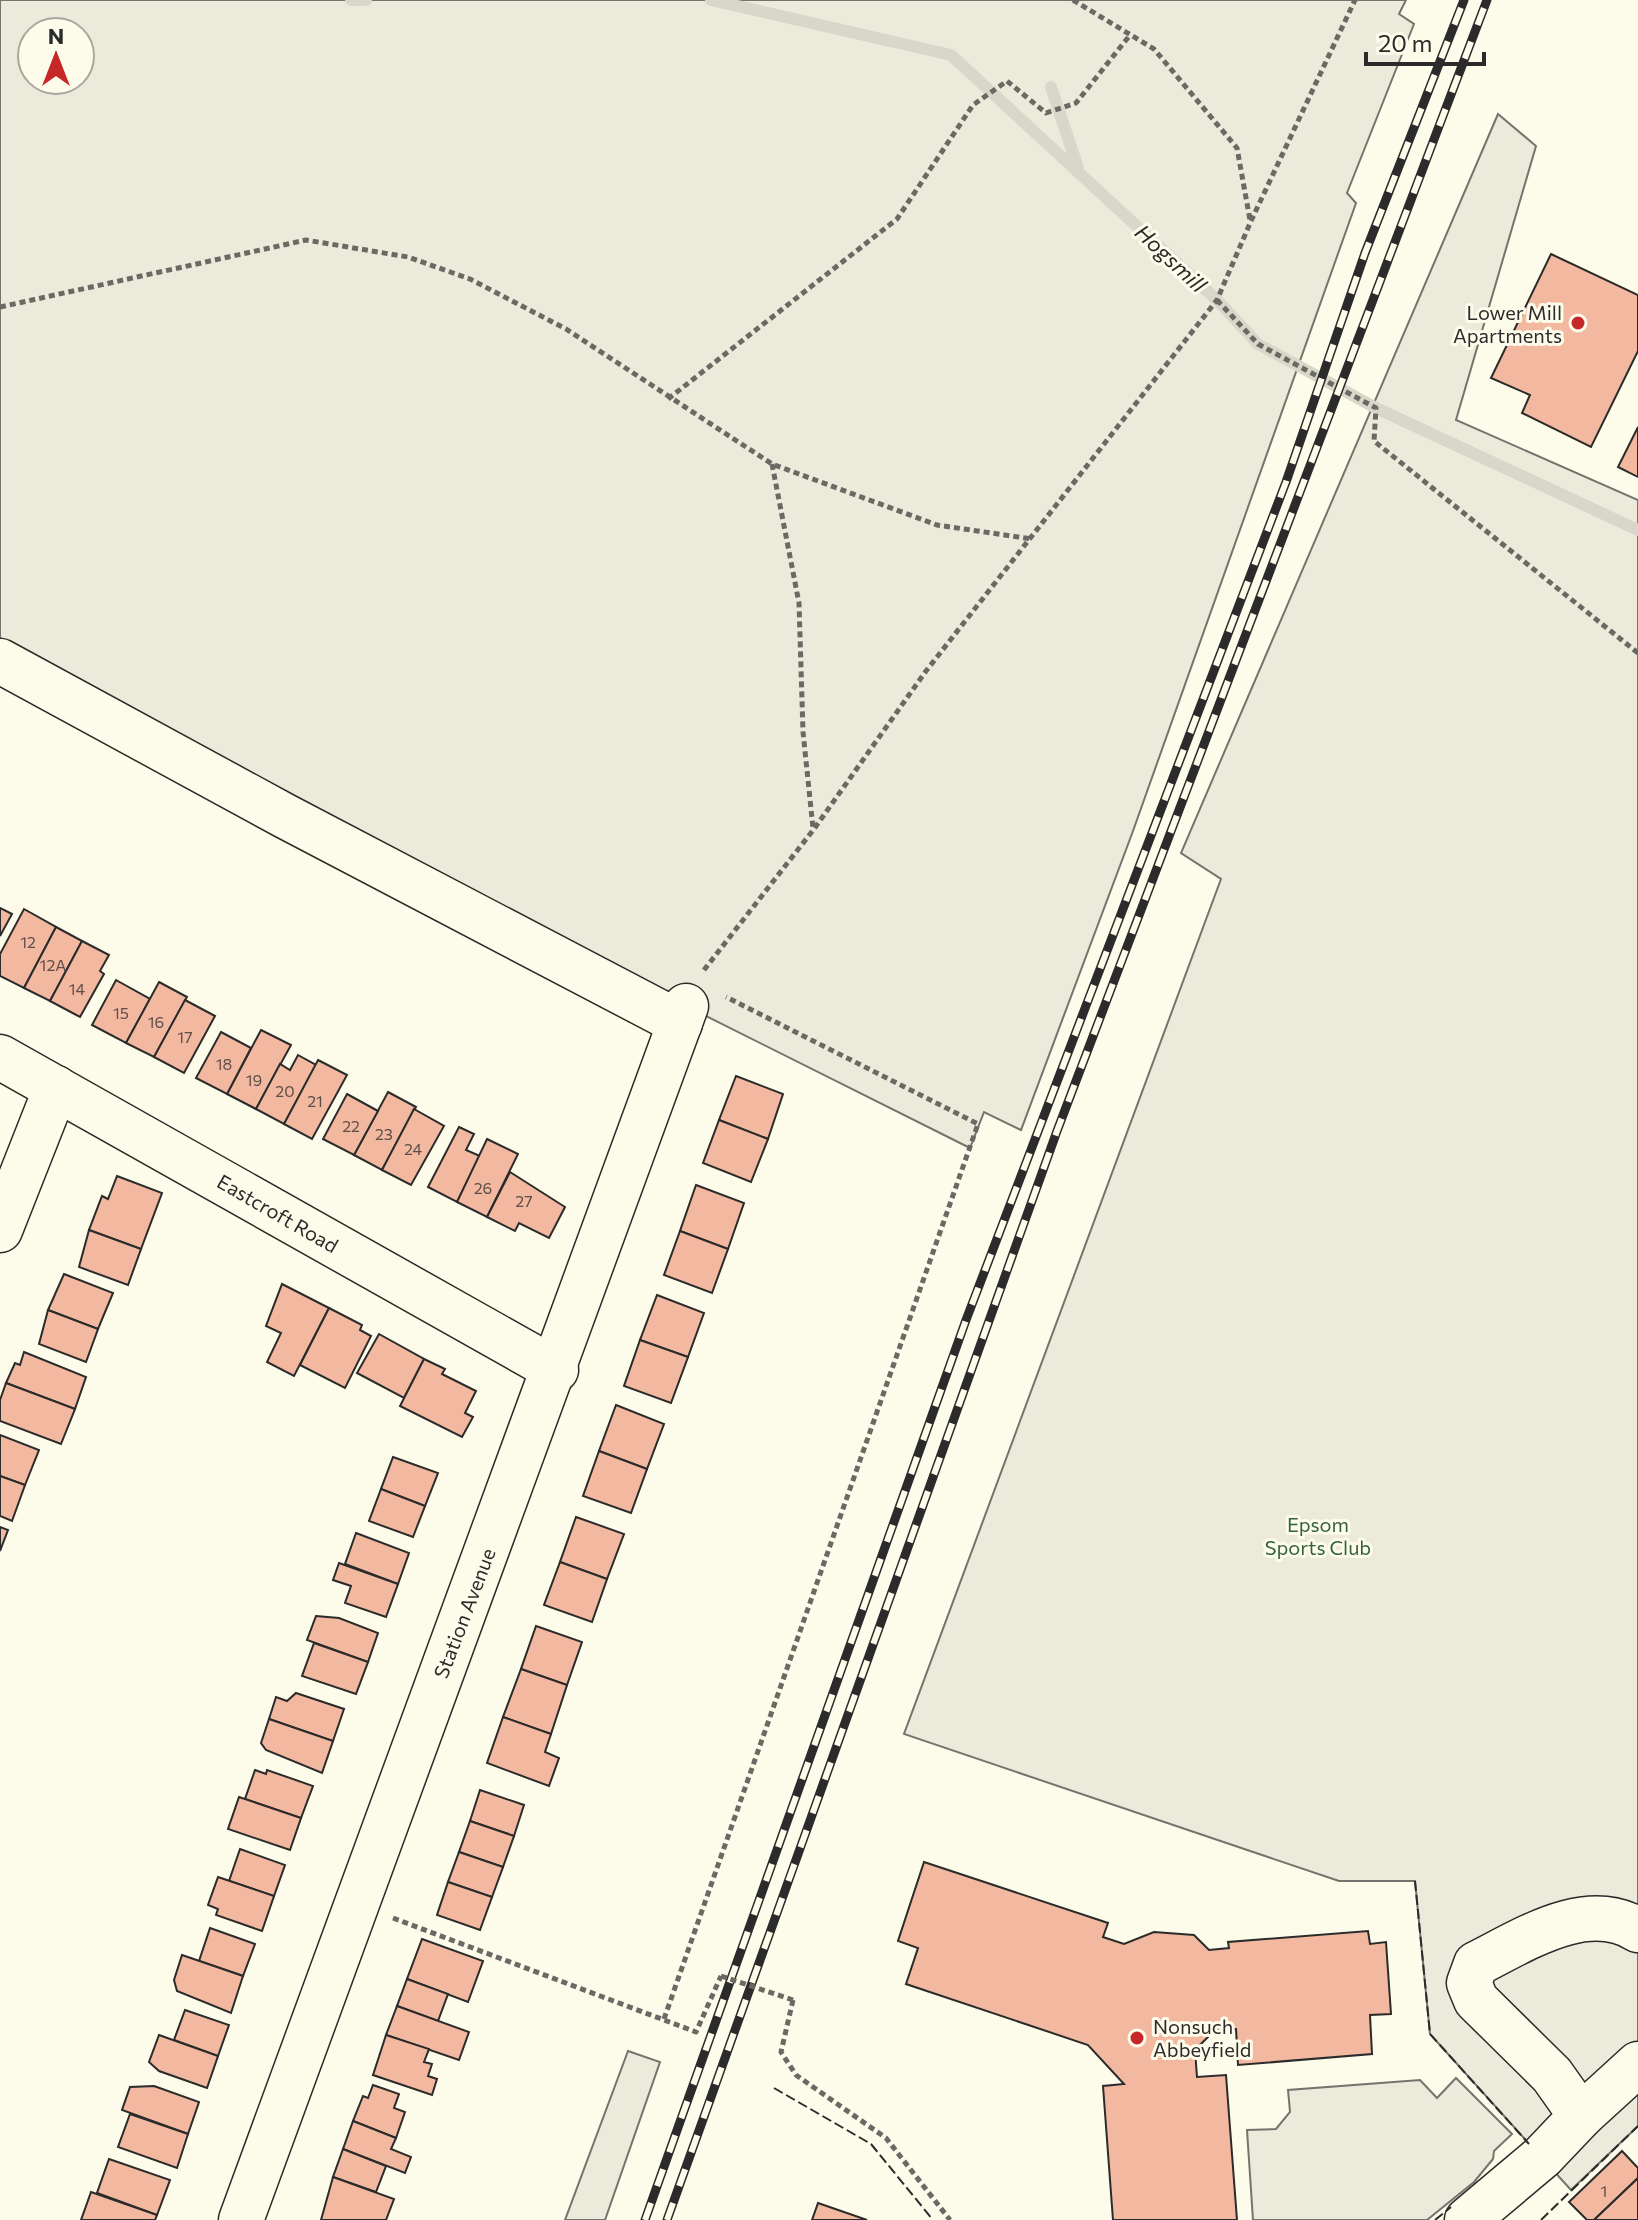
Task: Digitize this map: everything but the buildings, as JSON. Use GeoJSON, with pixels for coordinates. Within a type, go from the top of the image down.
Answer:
{"type":"FeatureCollection","features":[{"type":"Feature","properties":{"kind":"street"},"geometry":{"type":"LineString","coordinates":[[0,661],[285,816],[687,1004]]}},
{"type":"Feature","properties":{"kind":"street","name":"Station Avenue"},"geometry":{"type":"LineString","coordinates":[[241,2220],[355,1903],[556,1370],[687,1004]]}},
{"type":"Feature","properties":{"kind":"street","name":"Eastcroft Road"},"geometry":{"type":"LineString","coordinates":[[0,1057],[556,1370]]}},
{"type":"Feature","properties":{"kind":"street"},"geometry":{"type":"LineString","coordinates":[[0,1230],[56,1088]]}},
{"type":"Feature","properties":{"kind":"street"},"geometry":{"type":"LineString","coordinates":[[1581,2116],[1552,2075],[1476,2000],[1469,1983],[1476,1964],[1547,1929],[1583,1920],[1619,1918],[1638,1930]]}},
{"type":"Feature","properties":{"kind":"street"},"geometry":{"type":"LineString","coordinates":[[1467,2220],[1542,2157],[1638,2064]]}},
{"type":"Feature","properties":{"kind":"path"},"geometry":{"type":"LineString","coordinates":[[1073,0],[1154,49],[1237,148],[1251,221]]}},
{"type":"Feature","properties":{"kind":"path"},"geometry":{"type":"LineString","coordinates":[[664,2019],[978,1124],[687,1004],[926,671],[1217,300],[1355,0]]}},
{"type":"Feature","properties":{"kind":"path"},"geometry":{"type":"LineString","coordinates":[[668,399],[897,219],[973,105],[1007,81],[1046,113],[1076,103],[1130,35]]}},
{"type":"Feature","properties":{"kind":"path"},"geometry":{"type":"LineString","coordinates":[[0,307],[306,240],[408,257],[470,279],[566,329],[668,399],[772,464],[937,525],[1032,539]]}},
{"type":"Feature","properties":{"kind":"path"},"geometry":{"type":"LineString","coordinates":[[1217,300],[1258,344],[1376,408],[1374,441],[1638,653]]}},
{"type":"Feature","properties":{"kind":"path"},"geometry":{"type":"LineString","coordinates":[[772,464],[799,603],[803,732],[814,829]]}},
{"type":"Feature","properties":{"kind":"path"},"geometry":{"type":"LineString","coordinates":[[355,1903],[696,2032],[721,1976],[793,2000],[781,2052],[796,2075],[886,2138],[950,2220]]}},
{"type":"Feature","properties":{"kind":"green space"},"geometry":{"type":"Polygon","coordinates":[[[0,0],[1406,0],[1399,14],[1414,24],[1347,193],[1356,203],[1133,831],[1021,1130],[984,1112],[970,1148],[686,1006],[0,639],[0,0]]]}},
{"type":"Feature","properties":{"kind":"green space","name":"Epsom Sports Club"},"geometry":{"type":"Polygon","coordinates":[[[1498,114],[1536,146],[1456,420],[1638,500],[1638,2126],[1571,2190],[1430,2034],[1415,1881],[1339,1881],[904,1734],[1221,879],[1181,853],[1498,114]]]}},
{"type":"Feature","properties":{"kind":"green space"},"geometry":{"type":"Polygon","coordinates":[[[628,2051],[660,2062],[605,2220],[565,2220],[628,2051]]]}},
{"type":"Feature","properties":{"kind":"shaded area"},"geometry":{"type":"Polygon","coordinates":[[[1456,2078],[1512,2134],[1494,2151],[1493,2159],[1474,2182],[1427,2220],[1253,2220],[1247,2130],[1276,2129],[1290,2112],[1288,2090],[1420,2080],[1437,2098],[1456,2078]]]}},
{"type":"Feature","properties":{"kind":"waterway","name":"Hogsmill"},"geometry":{"type":"LineString","coordinates":[[351,0],[366,0]]}},
{"type":"Feature","properties":{"kind":"waterway","name":"Hogsmill"},"geometry":{"type":"LineString","coordinates":[[711,0],[951,55],[1217,300],[1258,344],[1376,408],[1638,530]]}},
{"type":"Feature","properties":{"kind":"waterway"},"geometry":{"type":"LineString","coordinates":[[1051,87],[1078,168]]}},
{"type":"Feature","properties":{"kind":"railway"},"geometry":{"type":"LineString","coordinates":[[645,2220],[966,1320],[1286,482],[1365,253],[1464,0]]}},
{"type":"Feature","properties":{"kind":"railway"},"geometry":{"type":"LineString","coordinates":[[667,2220],[1057,1131],[1487,0]]}},
{"type":"Feature","properties":{"kind":"fence"},"geometry":{"type":"LineString","coordinates":[[1415,1881],[1430,2034],[1529,2144]]}},
{"type":"Feature","properties":{"kind":"fence"},"geometry":{"type":"LineString","coordinates":[[774,2088],[871,2144],[933,2220]]}},
{"type":"Feature","properties":{"kind":"fence"},"geometry":{"type":"LineString","coordinates":[[1541,2220],[1638,2126]]}},
{"type":"Feature","properties":{"kind":"fence"},"geometry":{"type":"LineString","coordinates":[[1435,2220],[1451,2207]]}},
{"type":"Feature","properties":{"kind":"place","name":"Lower Mill Apartments"},"geometry":{"type":"Point","coordinates":[1578,323]}},
{"type":"Feature","properties":{"kind":"place","name":"Nonsuch Abbeyfield"},"geometry":{"type":"Point","coordinates":[1137,2038]}}]}
